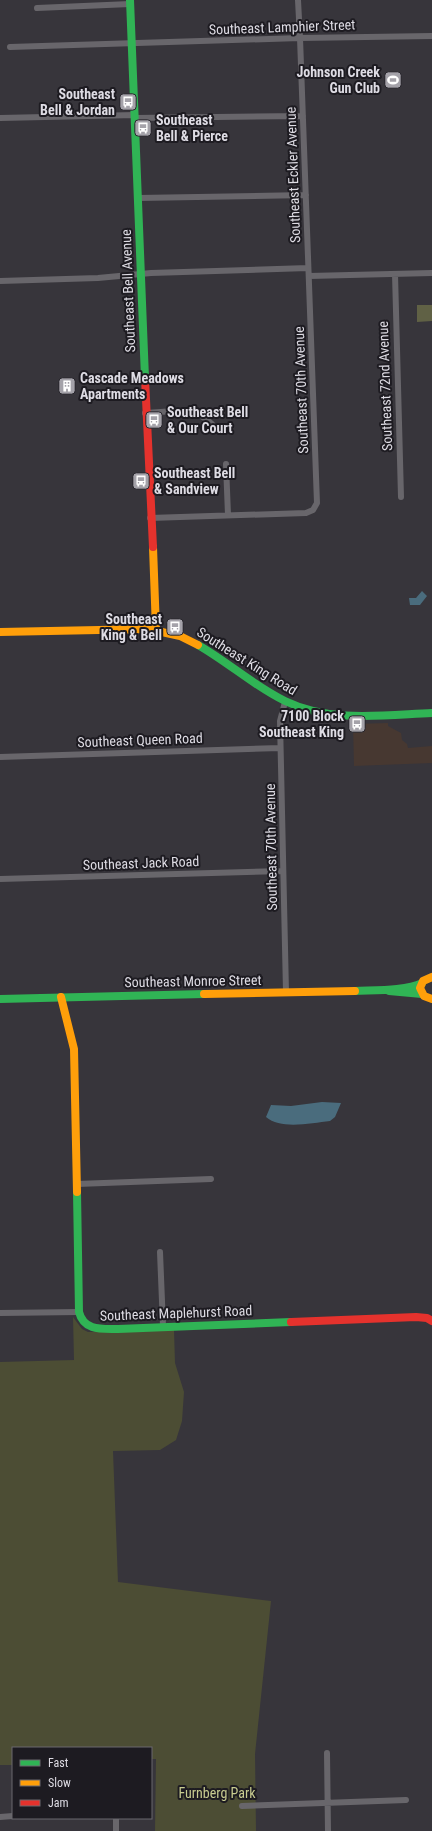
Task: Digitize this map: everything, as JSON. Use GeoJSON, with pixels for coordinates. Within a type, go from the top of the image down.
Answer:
{"type":"FeatureCollection","features":[{"type":"Feature","properties":{"kind":"street","name":"Southeast Eckler Avenue"},"geometry":{"type":"LineString","coordinates":[[298,0],[309,276]]}},
{"type":"Feature","properties":{"kind":"street"},"geometry":{"type":"LineString","coordinates":[[37,8],[130,2]]}},
{"type":"Feature","properties":{"kind":"street","name":"Southeast Bell Avenue"},"geometry":{"type":"LineString","coordinates":[[130,2],[133,43],[145,413],[150,518],[155,573],[156,630]]}},
{"type":"Feature","properties":{"kind":"street","name":"Southeast Lamphier Street"},"geometry":{"type":"LineString","coordinates":[[10,47],[300,38],[432,36]]}},
{"type":"Feature","properties":{"kind":"street"},"geometry":{"type":"LineString","coordinates":[[0,118],[303,116]]}},
{"type":"Feature","properties":{"kind":"street"},"geometry":{"type":"LineString","coordinates":[[138,198],[306,195]]}},
{"type":"Feature","properties":{"kind":"street"},"geometry":{"type":"LineString","coordinates":[[0,281],[98,278],[151,273],[308,268]]}},
{"type":"Feature","properties":{"kind":"street"},"geometry":{"type":"LineString","coordinates":[[309,276],[432,273]]}},
{"type":"Feature","properties":{"kind":"street","name":"Southeast 72nd Avenue"},"geometry":{"type":"LineString","coordinates":[[395,274],[401,497]]}},
{"type":"Feature","properties":{"kind":"street","name":"Southeast 70th Avenue"},"geometry":{"type":"LineString","coordinates":[[228,516],[306,513],[313,510],[316,503],[309,276]]}},
{"type":"Feature","properties":{"kind":"street"},"geometry":{"type":"LineString","coordinates":[[145,413],[191,412],[206,417],[212,424]]}},
{"type":"Feature","properties":{"kind":"street"},"geometry":{"type":"LineString","coordinates":[[150,518],[228,516],[226,464]]}},
{"type":"Feature","properties":{"kind":"street","name":"Southeast King Road"},"geometry":{"type":"LineString","coordinates":[[0,632],[156,630],[177,635],[203,646],[285,702],[308,710],[345,715],[432,713]]}},
{"type":"Feature","properties":{"kind":"street","name":"Southeast 70th Avenue"},"geometry":{"type":"LineString","coordinates":[[285,702],[280,716],[280,748],[286,992]]}},
{"type":"Feature","properties":{"kind":"street","name":"Southeast Queen Road"},"geometry":{"type":"LineString","coordinates":[[0,757],[280,748]]}},
{"type":"Feature","properties":{"kind":"street","name":"Southeast Jack Road"},"geometry":{"type":"LineString","coordinates":[[0,879],[283,871]]}},
{"type":"Feature","properties":{"kind":"street"},"geometry":{"type":"LineString","coordinates":[[432,977],[426,979],[420,988],[422,994],[426,998],[432,1000]]}},
{"type":"Feature","properties":{"kind":"street","name":"Southeast Monroe Street"},"geometry":{"type":"LineString","coordinates":[[387,990],[395,987],[417,986],[422,983]]}},
{"type":"Feature","properties":{"kind":"street","name":"Southeast Monroe Street"},"geometry":{"type":"LineString","coordinates":[[0,999],[387,990],[422,994]]}},
{"type":"Feature","properties":{"kind":"street","name":"Southeast Maplehurst Road"},"geometry":{"type":"LineString","coordinates":[[61,997],[62,1008],[74,1041],[79,1312],[84,1323],[95,1329],[416,1317],[427,1318],[432,1321]]}},
{"type":"Feature","properties":{"kind":"street"},"geometry":{"type":"LineString","coordinates":[[77,1184],[211,1180]]}},
{"type":"Feature","properties":{"kind":"street"},"geometry":{"type":"LineString","coordinates":[[160,1252],[163,1326]]}},
{"type":"Feature","properties":{"kind":"street"},"geometry":{"type":"LineString","coordinates":[[0,1313],[79,1312]]}},
{"type":"Feature","properties":{"kind":"street"},"geometry":{"type":"LineString","coordinates":[[327,1753],[328,1831]]}},
{"type":"Feature","properties":{"kind":"street"},"geometry":{"type":"LineString","coordinates":[[242,1806],[406,1800]]}},
{"type":"Feature","properties":{"kind":"street"},"geometry":{"type":"LineString","coordinates":[[0,1817],[12,1816]]}},
{"type":"Feature","properties":{"kind":"street"},"geometry":{"type":"LineString","coordinates":[[116,1819],[116,1831]]}},
{"type":"Feature","properties":{"kind":"shaded area"},"geometry":{"type":"Polygon","coordinates":[[[388,723],[388,726],[401,733],[402,740],[407,744],[408,748],[432,746],[432,763],[354,766],[353,724],[388,723]]]}},
{"type":"Feature","properties":{"kind":"green space"},"geometry":{"type":"Polygon","coordinates":[[[417,305],[432,305],[432,321],[417,322],[417,305]]]}},
{"type":"Feature","properties":{"kind":"green space","name":"Furnberg Park"},"geometry":{"type":"Polygon","coordinates":[[[73,1317],[82,1329],[88,1332],[174,1330],[175,1363],[184,1392],[182,1421],[176,1440],[160,1450],[113,1451],[118,1582],[271,1601],[255,1754],[256,1831],[155,1831],[156,1759],[152,1759],[152,1747],[12,1747],[12,1765],[0,1765],[0,1362],[74,1360],[73,1317]]]}},
{"type":"Feature","properties":{"kind":"water"},"geometry":{"type":"Polygon","coordinates":[[[422,591],[427,596],[420,605],[410,605],[409,598],[416,598],[422,591]]]}},
{"type":"Feature","properties":{"kind":"water"},"geometry":{"type":"Polygon","coordinates":[[[322,1102],[341,1103],[335,1117],[330,1121],[288,1125],[272,1121],[266,1117],[271,1105],[291,1106],[322,1102]]]}},
{"type":"Feature","properties":{"kind":"traffic: fast"},"geometry":{"type":"LineString","coordinates":[[130,0],[145,378]]}},
{"type":"Feature","properties":{"kind":"traffic: fast"},"geometry":{"type":"LineString","coordinates":[[198,645],[274,695],[302,708],[339,715],[357,716],[432,713]]}},
{"type":"Feature","properties":{"kind":"traffic: fast"},"geometry":{"type":"LineString","coordinates":[[355,991],[399,989],[422,983]]}},
{"type":"Feature","properties":{"kind":"traffic: fast"},"geometry":{"type":"LineString","coordinates":[[389,991],[422,994]]}},
{"type":"Feature","properties":{"kind":"traffic: fast"},"geometry":{"type":"LineString","coordinates":[[0,999],[204,994]]}},
{"type":"Feature","properties":{"kind":"traffic: fast"},"geometry":{"type":"LineString","coordinates":[[77,1192],[79,1312],[81,1318],[89,1326],[100,1329],[118,1329],[291,1322]]}},
{"type":"Feature","properties":{"kind":"traffic: slow"},"geometry":{"type":"LineString","coordinates":[[153,547],[156,630]]}},
{"type":"Feature","properties":{"kind":"traffic: slow"},"geometry":{"type":"LineString","coordinates":[[0,632],[148,629],[180,636],[198,645]]}},
{"type":"Feature","properties":{"kind":"traffic: slow"},"geometry":{"type":"LineString","coordinates":[[432,977],[423,981],[420,988],[424,996],[432,999]]}},
{"type":"Feature","properties":{"kind":"traffic: slow"},"geometry":{"type":"LineString","coordinates":[[204,994],[355,991]]}},
{"type":"Feature","properties":{"kind":"traffic: slow"},"geometry":{"type":"LineString","coordinates":[[61,997],[74,1049],[77,1192]]}},
{"type":"Feature","properties":{"kind":"traffic: jam"},"geometry":{"type":"LineString","coordinates":[[145,378],[153,547]]}},
{"type":"Feature","properties":{"kind":"traffic: jam"},"geometry":{"type":"LineString","coordinates":[[291,1322],[416,1317],[427,1318],[432,1321]]}},
{"type":"Feature","properties":{"kind":"place","name":"Johnson Creek Gun Club"},"geometry":{"type":"Point","coordinates":[393,80]}},
{"type":"Feature","properties":{"kind":"place","name":"Southeast Bell & Jordan"},"geometry":{"type":"Point","coordinates":[128,102]}},
{"type":"Feature","properties":{"kind":"place","name":"Southeast Bell & Pierce"},"geometry":{"type":"Point","coordinates":[143,128]}},
{"type":"Feature","properties":{"kind":"place","name":"Cascade Meadows Apartments"},"geometry":{"type":"Point","coordinates":[67,386]}},
{"type":"Feature","properties":{"kind":"place","name":"Southeast Bell & Our Court"},"geometry":{"type":"Point","coordinates":[154,420]}},
{"type":"Feature","properties":{"kind":"place","name":"Southeast Bell & Sandview"},"geometry":{"type":"Point","coordinates":[141,481]}},
{"type":"Feature","properties":{"kind":"place","name":"Southeast King & Bell"},"geometry":{"type":"Point","coordinates":[175,627]}},
{"type":"Feature","properties":{"kind":"place","name":"7100 Block Southeast King"},"geometry":{"type":"Point","coordinates":[357,724]}}]}
